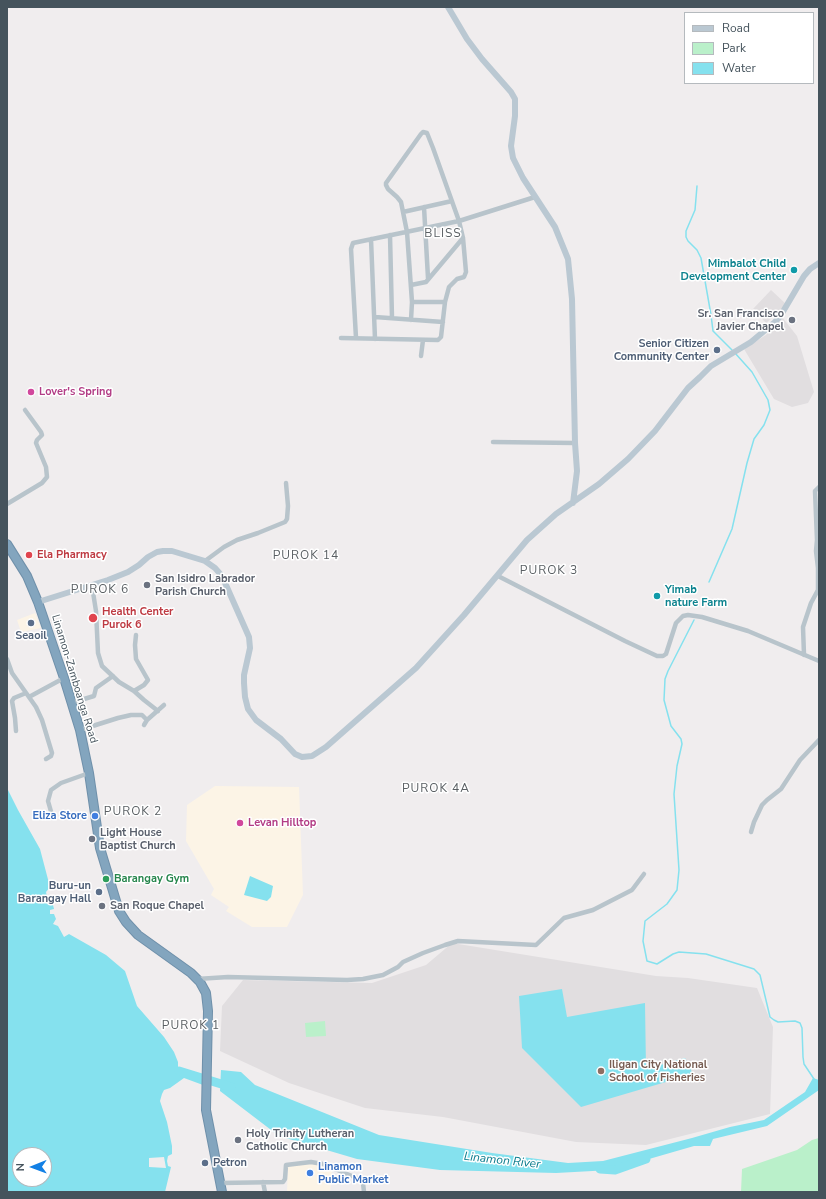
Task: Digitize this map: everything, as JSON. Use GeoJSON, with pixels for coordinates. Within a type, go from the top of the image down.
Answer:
{"type":"FeatureCollection","features":[{"type":"Feature","properties":{"kind":"highway","name":"Linamon-Zamboanga Road"},"geometry":{"type":"LineString","coordinates":[[7,544],[26,576],[38,602],[80,730],[89,774],[100,848],[119,911],[126,922],[138,935],[172,958],[191,973],[204,987],[207,1000],[205,1103],[222,1192]]}},
{"type":"Feature","properties":{"kind":"street"},"geometry":{"type":"LineString","coordinates":[[448,7],[467,39],[515,100],[515,116],[511,152],[517,167],[555,227],[568,259],[572,299],[577,471],[573,503]]}},
{"type":"Feature","properties":{"kind":"street"},"geometry":{"type":"LineString","coordinates":[[341,338],[440,339],[445,302],[449,287],[453,282],[466,275],[463,238],[459,221],[433,148],[427,134],[423,132],[386,183],[386,188],[402,202],[407,232],[412,302],[411,320]]}},
{"type":"Feature","properties":{"kind":"street"},"geometry":{"type":"LineString","coordinates":[[356,338],[351,248],[353,243],[459,221],[535,197]]}},
{"type":"Feature","properties":{"kind":"street"},"geometry":{"type":"LineString","coordinates":[[403,212],[452,201]]}},
{"type":"Feature","properties":{"kind":"street"},"geometry":{"type":"LineString","coordinates":[[424,207],[428,278]]}},
{"type":"Feature","properties":{"kind":"street"},"geometry":{"type":"LineString","coordinates":[[390,235],[392,318]]}},
{"type":"Feature","properties":{"kind":"street"},"geometry":{"type":"LineString","coordinates":[[411,285],[424,282],[463,238]]}},
{"type":"Feature","properties":{"kind":"street"},"geometry":{"type":"LineString","coordinates":[[371,239],[375,339]]}},
{"type":"Feature","properties":{"kind":"street"},"geometry":{"type":"LineString","coordinates":[[38,602],[92,586],[128,572],[152,554],[163,551],[176,552],[205,561],[215,568],[222,576],[249,637],[250,648],[244,675],[245,697],[248,709],[256,720],[282,739],[295,754],[302,757],[312,756],[326,747],[416,668],[498,576],[531,536],[556,514],[616,471],[655,431],[688,388],[711,366],[751,342],[775,322],[781,315],[804,276],[810,269],[819,263]]}},
{"type":"Feature","properties":{"kind":"street"},"geometry":{"type":"LineString","coordinates":[[412,302],[445,302]]}},
{"type":"Feature","properties":{"kind":"street"},"geometry":{"type":"LineString","coordinates":[[375,317],[443,322]]}},
{"type":"Feature","properties":{"kind":"street"},"geometry":{"type":"LineString","coordinates":[[421,356],[423,340]]}},
{"type":"Feature","properties":{"kind":"street"},"geometry":{"type":"LineString","coordinates":[[7,504],[42,483],[47,477],[46,467],[36,443],[36,440],[42,434],[25,410]]}},
{"type":"Feature","properties":{"kind":"street"},"geometry":{"type":"LineString","coordinates":[[493,442],[575,443]]}},
{"type":"Feature","properties":{"kind":"street"},"geometry":{"type":"LineString","coordinates":[[205,561],[224,547],[237,540],[285,522],[287,519],[288,506],[286,483]]}},
{"type":"Feature","properties":{"kind":"street"},"geometry":{"type":"LineString","coordinates":[[804,655],[803,627],[811,603],[818,590],[815,491],[819,486]]}},
{"type":"Feature","properties":{"kind":"street"},"geometry":{"type":"LineString","coordinates":[[498,576],[625,641],[660,657],[666,654],[676,623],[685,616],[702,617],[748,631],[819,661]]}},
{"type":"Feature","properties":{"kind":"street"},"geometry":{"type":"LineString","coordinates":[[92,586],[96,611],[99,660],[102,666],[119,682],[134,690],[158,711]]}},
{"type":"Feature","properties":{"kind":"street"},"geometry":{"type":"LineString","coordinates":[[134,690],[144,685],[148,680],[136,660],[136,635]]}},
{"type":"Feature","properties":{"kind":"street"},"geometry":{"type":"LineString","coordinates":[[7,659],[12,672],[39,713],[50,747],[51,755],[46,759]]}},
{"type":"Feature","properties":{"kind":"street"},"geometry":{"type":"LineString","coordinates":[[71,703],[94,696],[96,688],[113,676]]}},
{"type":"Feature","properties":{"kind":"street"},"geometry":{"type":"LineString","coordinates":[[16,731],[12,701],[14,698],[27,695],[64,678]]}},
{"type":"Feature","properties":{"kind":"street"},"geometry":{"type":"LineString","coordinates":[[144,725],[164,704]]}},
{"type":"Feature","properties":{"kind":"street"},"geometry":{"type":"LineString","coordinates":[[80,730],[127,715],[140,714],[148,720]]}},
{"type":"Feature","properties":{"kind":"street"},"geometry":{"type":"LineString","coordinates":[[751,832],[762,805],[781,789],[800,760],[819,740]]}},
{"type":"Feature","properties":{"kind":"street"},"geometry":{"type":"LineString","coordinates":[[52,815],[48,801],[51,790],[61,783],[89,774]]}},
{"type":"Feature","properties":{"kind":"street"},"geometry":{"type":"LineString","coordinates":[[197,979],[228,977],[347,980],[363,979],[383,975],[398,967],[403,962],[458,941],[536,945],[564,918],[593,910],[632,890],[644,874]]}},
{"type":"Feature","properties":{"kind":"street"},"geometry":{"type":"LineString","coordinates":[[220,1183],[283,1182],[285,1179],[286,1166],[288,1164],[311,1162],[323,1164],[359,1179],[363,1183],[364,1192]]}},
{"type":"Feature","properties":{"kind":"street"},"geometry":{"type":"LineString","coordinates":[[263,1182],[265,1192]]}},
{"type":"Feature","properties":{"kind":"shaded area"},"geometry":{"type":"Polygon","coordinates":[[[771,290],[786,304],[766,323],[753,309],[771,290]]]}},
{"type":"Feature","properties":{"kind":"shaded area"},"geometry":{"type":"Polygon","coordinates":[[[782,317],[797,336],[814,392],[808,403],[792,407],[774,399],[744,349],[766,335],[782,317]]]}},
{"type":"Feature","properties":{"kind":"shaded area"},"geometry":{"type":"Polygon","coordinates":[[[35,613],[41,628],[21,632],[17,620],[35,613]]]}},
{"type":"Feature","properties":{"kind":"shaded area"},"geometry":{"type":"Polygon","coordinates":[[[215,786],[299,787],[303,895],[287,927],[252,927],[226,911],[229,907],[211,895],[214,889],[186,841],[187,805],[215,786]]]}},
{"type":"Feature","properties":{"kind":"shaded area","name":"Iligan City National School of Fisheries"},"geometry":{"type":"Polygon","coordinates":[[[452,943],[656,976],[688,978],[757,988],[773,1027],[770,1114],[646,1145],[576,1142],[443,1117],[365,1108],[289,1083],[220,1051],[222,1006],[243,980],[372,983],[426,965],[452,943]]]}},
{"type":"Feature","properties":{"kind":"shaded area","name":"Linamon Public Market"},"geometry":{"type":"Polygon","coordinates":[[[316,1163],[332,1169],[330,1192],[287,1192],[288,1166],[316,1163]]]}},
{"type":"Feature","properties":{"kind":"green space"},"geometry":{"type":"Polygon","coordinates":[[[325,1021],[326,1036],[306,1037],[305,1023],[325,1021]]]}},
{"type":"Feature","properties":{"kind":"green space"},"geometry":{"type":"Polygon","coordinates":[[[819,1138],[819,1192],[741,1192],[742,1169],[797,1150],[812,1140],[819,1138]]]}},
{"type":"Feature","properties":{"kind":"water"},"geometry":{"type":"Polygon","coordinates":[[[7,788],[40,849],[50,887],[46,892],[48,902],[52,901],[54,909],[50,910],[50,914],[54,914],[56,919],[53,924],[58,926],[64,937],[69,934],[106,955],[125,971],[137,1006],[164,1037],[174,1052],[178,1062],[178,1074],[182,1069],[203,1075],[203,1085],[184,1078],[170,1088],[164,1090],[162,1094],[160,1101],[167,1122],[172,1146],[172,1154],[168,1156],[167,1161],[168,1166],[171,1167],[165,1192],[7,1192],[7,788]],[[164,1157],[149,1158],[149,1167],[166,1168],[164,1157]]]}},
{"type":"Feature","properties":{"kind":"water"},"geometry":{"type":"Polygon","coordinates":[[[250,876],[273,886],[271,897],[267,901],[244,895],[250,876]]]}},
{"type":"Feature","properties":{"kind":"water"},"geometry":{"type":"Polygon","coordinates":[[[562,989],[567,1017],[645,1003],[646,1069],[685,1058],[693,1074],[581,1107],[522,1048],[519,996],[562,989]]]}},
{"type":"Feature","properties":{"kind":"water"},"geometry":{"type":"Polygon","coordinates":[[[221,1070],[241,1072],[255,1085],[379,1135],[492,1153],[568,1163],[603,1161],[730,1127],[764,1120],[805,1092],[813,1078],[819,1080],[819,1090],[767,1126],[713,1139],[710,1146],[694,1146],[611,1170],[556,1173],[440,1170],[357,1159],[279,1136],[220,1091],[221,1070]]]}},
{"type":"Feature","properties":{"kind":"waterway"},"geometry":{"type":"LineString","coordinates":[[697,186],[695,210],[686,231],[686,237],[697,250],[701,258],[713,331],[732,350]]}},
{"type":"Feature","properties":{"kind":"waterway"},"geometry":{"type":"LineString","coordinates":[[709,582],[732,529],[754,439],[764,425],[770,410],[768,400],[752,372],[735,353]]}},
{"type":"Feature","properties":{"kind":"waterway"},"geometry":{"type":"LineString","coordinates":[[694,620],[665,679],[664,700],[671,726],[681,739],[682,744],[677,766],[674,794],[679,870],[677,890],[667,904],[645,921],[643,941],[647,961],[657,964],[679,952],[706,954],[754,969],[760,975],[770,1017],[778,1022],[795,1021],[800,1023],[802,1028],[804,1064],[814,1079]]}},
{"type":"Feature","properties":{"kind":"waterway","name":"Linamon River"},"geometry":{"type":"LineString","coordinates":[[179,1071],[231,1087]]}},
{"type":"Feature","properties":{"kind":"waterway","name":"Linamon River"},"geometry":{"type":"LineString","coordinates":[[600,1169],[615,1170],[646,1159]]}},
{"type":"Feature","properties":{"kind":"place","name":"Mimbalot Child Development Center"},"geometry":{"type":"Point","coordinates":[794,270]}},
{"type":"Feature","properties":{"kind":"place","name":"Sr. San Francisco Javier Chapel"},"geometry":{"type":"Point","coordinates":[792,320]}},
{"type":"Feature","properties":{"kind":"place","name":"Senior Citizen Community Center"},"geometry":{"type":"Point","coordinates":[717,350]}},
{"type":"Feature","properties":{"kind":"place","name":"Lover's Spring"},"geometry":{"type":"Point","coordinates":[31,392]}},
{"type":"Feature","properties":{"kind":"place","name":"Ela Pharmacy"},"geometry":{"type":"Point","coordinates":[29,555]}},
{"type":"Feature","properties":{"kind":"place","name":"San Isidro Labrador Parish Church"},"geometry":{"type":"Point","coordinates":[147,585]}},
{"type":"Feature","properties":{"kind":"place","name":"Yimab nature Farm"},"geometry":{"type":"Point","coordinates":[657,596]}},
{"type":"Feature","properties":{"kind":"place","name":"Health Center Purok 6"},"geometry":{"type":"Point","coordinates":[93,618]}},
{"type":"Feature","properties":{"kind":"place","name":"Seaoil"},"geometry":{"type":"Point","coordinates":[31,623]}},
{"type":"Feature","properties":{"kind":"place","name":"Eliza Store"},"geometry":{"type":"Point","coordinates":[95,816]}},
{"type":"Feature","properties":{"kind":"place","name":"Levan Hilltop"},"geometry":{"type":"Point","coordinates":[240,823]}},
{"type":"Feature","properties":{"kind":"place","name":"Light House Baptist Church"},"geometry":{"type":"Point","coordinates":[92,839]}},
{"type":"Feature","properties":{"kind":"place","name":"Barangay Gym"},"geometry":{"type":"Point","coordinates":[106,879]}},
{"type":"Feature","properties":{"kind":"place","name":"Buru-un Barangay Hall"},"geometry":{"type":"Point","coordinates":[99,892]}},
{"type":"Feature","properties":{"kind":"place","name":"San Roque Chapel"},"geometry":{"type":"Point","coordinates":[102,906]}},
{"type":"Feature","properties":{"kind":"place","name":"Iligan City National School of Fisheries"},"geometry":{"type":"Point","coordinates":[601,1071]}},
{"type":"Feature","properties":{"kind":"place","name":"Holy Trinity Lutheran Catholic Church"},"geometry":{"type":"Point","coordinates":[238,1140]}},
{"type":"Feature","properties":{"kind":"place","name":"Petron"},"geometry":{"type":"Point","coordinates":[205,1163]}},
{"type":"Feature","properties":{"kind":"place","name":"Linamon Public Market"},"geometry":{"type":"Point","coordinates":[310,1173]}},
{"type":"Feature","properties":{"kind":"district","name":"BLISS"},"geometry":{"type":"Point","coordinates":[443,234]}},
{"type":"Feature","properties":{"kind":"district","name":"PUROK 14"},"geometry":{"type":"Point","coordinates":[306,556]}},
{"type":"Feature","properties":{"kind":"district","name":"PUROK 3"},"geometry":{"type":"Point","coordinates":[549,571]}},
{"type":"Feature","properties":{"kind":"district","name":"PUROK 6"},"geometry":{"type":"Point","coordinates":[100,590]}},
{"type":"Feature","properties":{"kind":"district","name":"PUROK 4A"},"geometry":{"type":"Point","coordinates":[436,789]}},
{"type":"Feature","properties":{"kind":"district","name":"PUROK 2"},"geometry":{"type":"Point","coordinates":[133,812]}},
{"type":"Feature","properties":{"kind":"district","name":"PUROK 1"},"geometry":{"type":"Point","coordinates":[191,1026]}}]}
